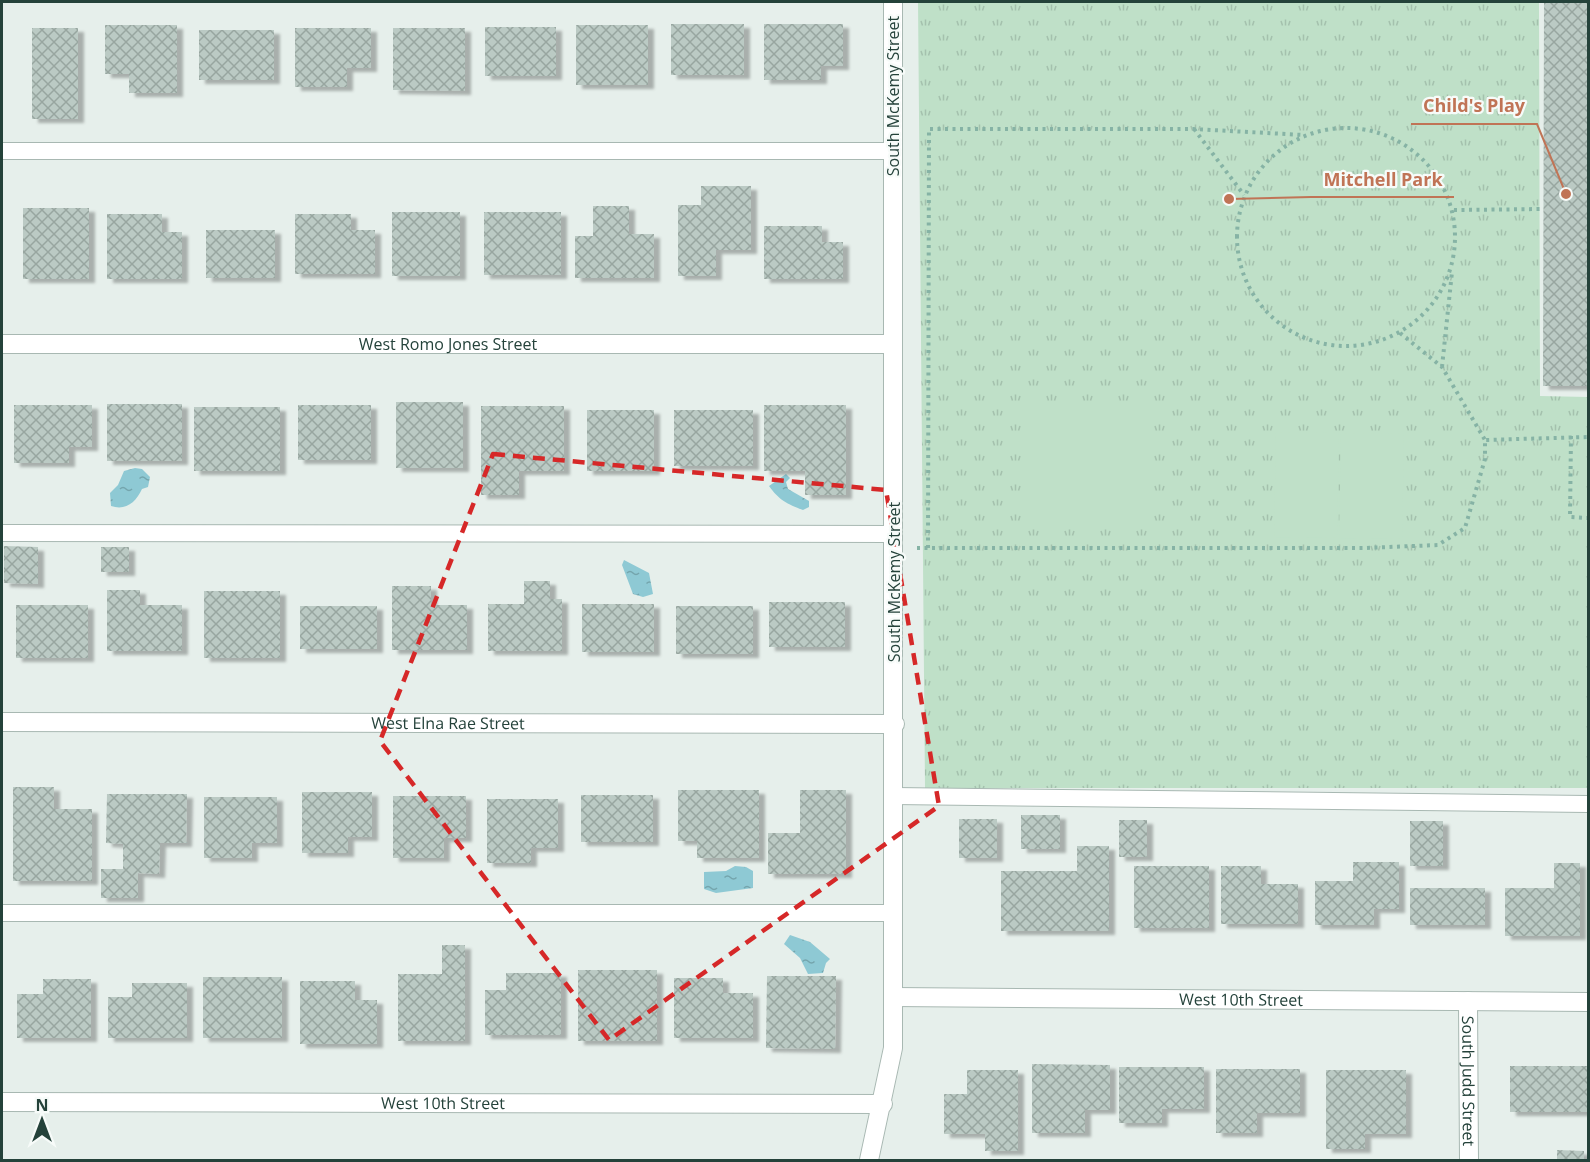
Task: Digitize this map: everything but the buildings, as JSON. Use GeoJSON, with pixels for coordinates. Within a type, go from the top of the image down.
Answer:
{"type":"FeatureCollection","features":[{"type":"Feature","properties":{"kind":"street","name":"South McKemy Street"},"geometry":{"type":"LineString","coordinates":[[869,1161],[883,1104],[893,1048],[895,724],[893,2]]}},
{"type":"Feature","properties":{"kind":"street","name":"West Romo Jones Street"},"geometry":{"type":"LineString","coordinates":[[2,344],[893,344]]}},
{"type":"Feature","properties":{"kind":"street","name":"West Elna Rae Street"},"geometry":{"type":"LineString","coordinates":[[2,722],[895,724]]}},
{"type":"Feature","properties":{"kind":"street","name":"West 10th Street"},"geometry":{"type":"LineString","coordinates":[[893,997],[1588,1002]]}},
{"type":"Feature","properties":{"kind":"street","name":"South Judd Street"},"geometry":{"type":"LineString","coordinates":[[1468,1001],[1469,1161]]}},
{"type":"Feature","properties":{"kind":"street","name":"West 10th Street"},"geometry":{"type":"LineString","coordinates":[[2,1102],[883,1104]]}},
{"type":"Feature","properties":{"kind":"lane"},"geometry":{"type":"LineString","coordinates":[[2,151],[893,151]]}},
{"type":"Feature","properties":{"kind":"lane"},"geometry":{"type":"LineString","coordinates":[[2,533],[894,541]]}},
{"type":"Feature","properties":{"kind":"lane"},"geometry":{"type":"LineString","coordinates":[[894,795],[1588,804]]}},
{"type":"Feature","properties":{"kind":"lane"},"geometry":{"type":"LineString","coordinates":[[2,913],[894,913]]}},
{"type":"Feature","properties":{"kind":"path"},"geometry":{"type":"LineString","coordinates":[[928,548],[928,129],[1194,129],[1304,135],[1341,127],[1378,131],[1412,148],[1438,176],[1454,210],[1457,237],[1442,367]]}},
{"type":"Feature","properties":{"kind":"path"},"geometry":{"type":"LineString","coordinates":[[1194,129],[1244,195]]}},
{"type":"Feature","properties":{"kind":"path"},"geometry":{"type":"LineString","coordinates":[[1304,135],[1279,149],[1258,170],[1244,195],[1236,228],[1238,262],[1251,293],[1273,319],[1302,337],[1334,346],[1368,345],[1400,333],[1424,315],[1442,292],[1453,265]]}},
{"type":"Feature","properties":{"kind":"path"},"geometry":{"type":"LineString","coordinates":[[1454,210],[1543,209]]}},
{"type":"Feature","properties":{"kind":"path"},"geometry":{"type":"LineString","coordinates":[[894,541],[928,548],[1364,548],[1438,544],[1465,528],[1485,459],[1485,440],[1442,367],[1400,333]]}},
{"type":"Feature","properties":{"kind":"path"},"geometry":{"type":"LineString","coordinates":[[1571,436],[1570,517],[1588,518]]}},
{"type":"Feature","properties":{"kind":"path"},"geometry":{"type":"LineString","coordinates":[[1485,440],[1588,437]]}},
{"type":"Feature","properties":{"kind":"highlighted area"},"geometry":{"type":"Polygon","coordinates":[[[493,454],[886,490],[939,806],[609,1040],[380,741],[493,454]]]}},
{"type":"Feature","properties":{"kind":"green space"},"geometry":{"type":"Polygon","coordinates":[[[918,2],[1539,2],[1540,396],[1588,397],[1588,788],[925,788],[918,2]]]}},
{"type":"Feature","properties":{"kind":"green space"},"geometry":{"type":"Polygon","coordinates":[[[1025,404],[1150,404],[1150,525],[1025,525],[1025,404]]]}},
{"type":"Feature","properties":{"kind":"green space"},"geometry":{"type":"Polygon","coordinates":[[[1276,432],[1339,433],[1337,538],[1274,537],[1276,432]]]}},
{"type":"Feature","properties":{"kind":"green space"},"geometry":{"type":"Polygon","coordinates":[[[1341,433],[1404,434],[1402,539],[1339,538],[1341,433]]]}},
{"type":"Feature","properties":{"kind":"water"},"geometry":{"type":"Polygon","coordinates":[[[142,469],[150,477],[148,487],[142,489],[130,504],[121,507],[111,506],[110,493],[118,485],[124,471],[142,469]]]}},
{"type":"Feature","properties":{"kind":"water"},"geometry":{"type":"Polygon","coordinates":[[[786,474],[790,478],[786,482],[788,489],[809,501],[809,507],[803,510],[788,503],[776,495],[769,486],[786,474]]]}},
{"type":"Feature","properties":{"kind":"water"},"geometry":{"type":"Polygon","coordinates":[[[624,560],[649,573],[653,594],[643,597],[633,594],[622,565],[624,560]]]}},
{"type":"Feature","properties":{"kind":"water"},"geometry":{"type":"Polygon","coordinates":[[[735,866],[746,867],[753,871],[753,888],[716,893],[704,889],[704,872],[726,871],[735,866]]]}},
{"type":"Feature","properties":{"kind":"water"},"geometry":{"type":"Polygon","coordinates":[[[790,935],[810,942],[830,959],[823,973],[808,974],[800,958],[784,944],[790,935]]]}},
{"type":"Feature","properties":{"kind":"place","name":"Child's Play"},"geometry":{"type":"Point","coordinates":[1566,194]}},
{"type":"Feature","properties":{"kind":"place","name":"Mitchell Park"},"geometry":{"type":"Point","coordinates":[1229,199]}}]}
